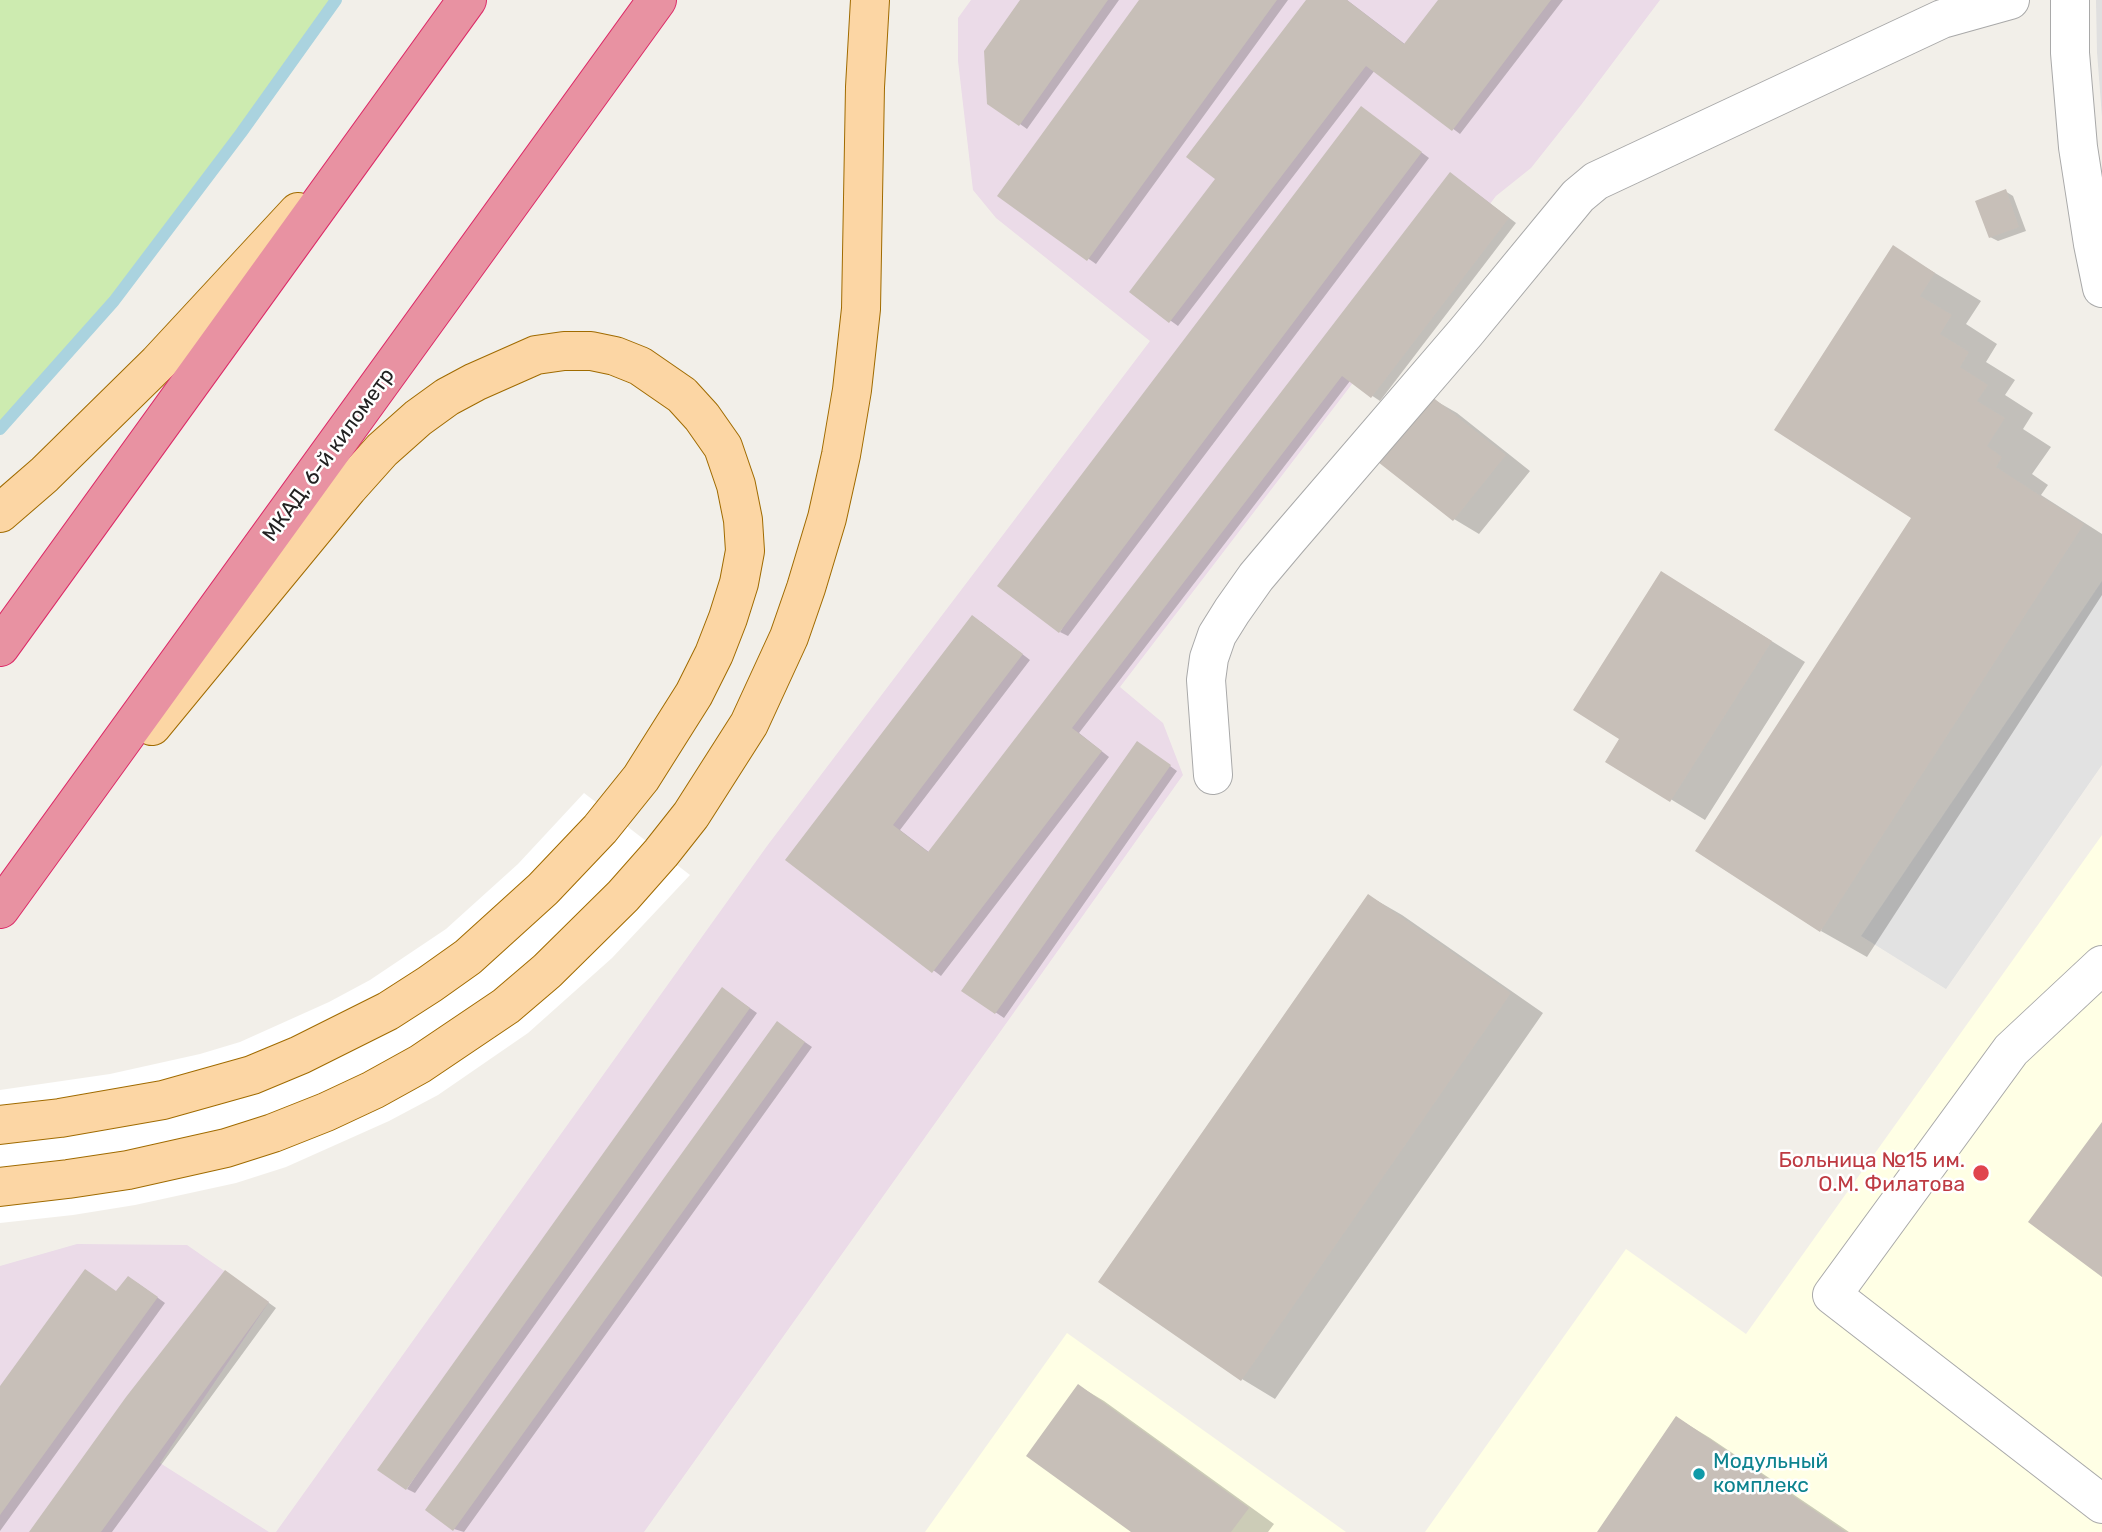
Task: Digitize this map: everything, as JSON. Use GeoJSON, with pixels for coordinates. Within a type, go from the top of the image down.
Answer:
{"type":"FeatureCollection","features":[{"type":"Feature","properties":{"kind":"highway"},"geometry":{"type":"LineString","coordinates":[[0,646],[467,0]]}},
{"type":"Feature","properties":{"kind":"highway","name":"МКАД, 6-й километр"},"geometry":{"type":"LineString","coordinates":[[0,910],[657,0]]}},
{"type":"Feature","properties":{"kind":"main road"},"geometry":{"type":"LineString","coordinates":[[0,1187],[128,1170],[226,1148],[274,1133],[373,1090],[420,1064],[506,1006],[587,934],[661,853],[691,815],[749,724],[789,637],[827,518],[841,455],[852,390],[860,309],[865,87],[870,0]]}},
{"type":"Feature","properties":{"kind":"main road"},"geometry":{"type":"LineString","coordinates":[[1,511],[44,475],[158,363],[371,133]]}},
{"type":"Feature","properties":{"kind":"main road"},"geometry":{"type":"LineString","coordinates":[[0,910],[348,488],[382,450],[447,397],[536,355],[591,351],[615,356],[640,366],[682,395],[723,447],[736,485],[743,520],[745,551],[739,583],[714,654],[668,738],[640,778],[612,815],[543,889],[468,957],[388,1011],[345,1034],[252,1075],[210,1088],[117,1109],[0,1125]]}},
{"type":"Feature","properties":{"kind":"street"},"geometry":{"type":"LineString","coordinates":[[1213,775],[1206,680],[1209,658],[1217,635],[1227,619],[1272,558],[1466,332],[1578,196],[1596,181],[1942,19],[2010,0]]}},
{"type":"Feature","properties":{"kind":"street"},"geometry":{"type":"LineString","coordinates":[[2070,0],[2070,53],[2075,113],[2096,224],[2102,288]]}},
{"type":"Feature","properties":{"kind":"street"},"geometry":{"type":"LineString","coordinates":[[0,626],[33,601]]}},
{"type":"Feature","properties":{"kind":"street"},"geometry":{"type":"LineString","coordinates":[[2102,965],[2011,1050],[1832,1294],[2102,1504]]}},
{"type":"Feature","properties":{"kind":"shaded area"},"geometry":{"type":"Polygon","coordinates":[[[971,0],[1660,0],[1531,168],[1496,196],[1120,687],[1163,723],[1183,775],[644,1532],[276,1532],[767,846],[1150,341],[996,218],[973,190],[958,61],[958,18],[971,0]]]}},
{"type":"Feature","properties":{"kind":"shaded area"},"geometry":{"type":"Polygon","coordinates":[[[2096,0],[2102,0],[2102,117],[2097,52],[2096,0]]]}},
{"type":"Feature","properties":{"kind":"shaded area"},"geometry":{"type":"Polygon","coordinates":[[[2102,581],[2102,765],[1946,989],[1861,936],[2102,581]]]}},
{"type":"Feature","properties":{"kind":"shaded area","name":"Больница №15 им. О.М. Филатова"},"geometry":{"type":"Polygon","coordinates":[[[2102,835],[2102,1532],[1425,1532],[1626,1249],[1746,1334],[2102,835]]]}},
{"type":"Feature","properties":{"kind":"shaded area"},"geometry":{"type":"Polygon","coordinates":[[[77,1244],[187,1245],[269,1302],[160,1463],[269,1532],[0,1532],[0,1266],[77,1244]]]}},
{"type":"Feature","properties":{"kind":"shaded area"},"geometry":{"type":"Polygon","coordinates":[[[1067,1333],[1346,1532],[925,1532],[1067,1333]]]}},
{"type":"Feature","properties":{"kind":"green space"},"geometry":{"type":"Polygon","coordinates":[[[0,0],[336,0],[241,133],[114,301],[0,429],[0,0]]]}},
{"type":"Feature","properties":{"kind":"pier"},"geometry":{"type":"Polygon","coordinates":[[[584,793],[690,875],[612,958],[528,1033],[438,1095],[389,1121],[286,1167],[236,1183],[135,1205],[0,1223],[0,1090],[110,1074],[200,1054],[240,1042],[329,1002],[370,980],[446,929],[518,864],[584,793]]]}},
{"type":"Feature","properties":{"kind":"building"},"geometry":{"type":"Polygon","coordinates":[[[1020,0],[1108,0],[1019,126],[987,104],[984,51],[1020,0]]]}},
{"type":"Feature","properties":{"kind":"building"},"geometry":{"type":"Polygon","coordinates":[[[1139,0],[1277,0],[1087,261],[997,196],[1139,0]]]}},
{"type":"Feature","properties":{"kind":"building"},"geometry":{"type":"Polygon","coordinates":[[[1306,0],[1347,0],[1404,44],[1438,0],[1551,0],[1452,131],[1366,66],[1169,323],[1129,292],[1215,179],[1186,157],[1306,0]]]}},
{"type":"Feature","properties":{"kind":"building"},"geometry":{"type":"Polygon","coordinates":[[[1361,106],[1422,152],[1059,633],[997,586],[1361,106]]]}},
{"type":"Feature","properties":{"kind":"building"},"geometry":{"type":"Polygon","coordinates":[[[1450,172],[1509,218],[1371,398],[1342,376],[1072,728],[1102,751],[932,973],[785,860],[972,615],[1023,654],[893,825],[928,852],[1450,172]]]}},
{"type":"Feature","properties":{"kind":"building"},"geometry":{"type":"Polygon","coordinates":[[[2006,189],[2019,227],[1989,238],[1975,201],[2006,189]]]}},
{"type":"Feature","properties":{"kind":"building"},"geometry":{"type":"Polygon","coordinates":[[[1893,245],[1935,273],[1920,296],[1952,315],[1940,334],[1969,352],[1960,367],[1988,385],[1977,401],[2005,418],[1987,446],[2002,457],[1996,467],[2084,524],[1820,932],[1695,851],[1911,518],[1774,430],[1893,245]]]}},
{"type":"Feature","properties":{"kind":"building"},"geometry":{"type":"Polygon","coordinates":[[[1431,396],[1506,455],[1453,521],[1378,462],[1431,396]]]}},
{"type":"Feature","properties":{"kind":"building"},"geometry":{"type":"Polygon","coordinates":[[[1661,571],[1772,641],[1670,802],[1605,762],[1619,739],[1573,710],[1661,571]]]}},
{"type":"Feature","properties":{"kind":"building"},"geometry":{"type":"Polygon","coordinates":[[[1137,741],[1171,765],[995,1014],[961,991],[1137,741]]]}},
{"type":"Feature","properties":{"kind":"building"},"geometry":{"type":"Polygon","coordinates":[[[1368,894],[1511,993],[1241,1381],[1098,1282],[1368,894]]]}},
{"type":"Feature","properties":{"kind":"building"},"geometry":{"type":"Polygon","coordinates":[[[722,987],[750,1008],[406,1490],[377,1470],[722,987]]]}},
{"type":"Feature","properties":{"kind":"building"},"geometry":{"type":"Polygon","coordinates":[[[777,1021],[805,1042],[453,1531],[425,1510],[777,1021]]]}},
{"type":"Feature","properties":{"kind":"building"},"geometry":{"type":"Polygon","coordinates":[[[2102,1122],[2102,1277],[2028,1222],[2102,1122]]]}},
{"type":"Feature","properties":{"kind":"building"},"geometry":{"type":"Polygon","coordinates":[[[85,1269],[116,1291],[128,1276],[158,1297],[0,1515],[0,1386],[85,1269]]]}},
{"type":"Feature","properties":{"kind":"building"},"geometry":{"type":"Polygon","coordinates":[[[225,1270],[269,1302],[101,1532],[29,1532],[126,1397],[225,1270]]]}},
{"type":"Feature","properties":{"kind":"building"},"geometry":{"type":"Polygon","coordinates":[[[1078,1384],[1249,1508],[1231,1532],[1131,1532],[1026,1456],[1078,1384]]]}},
{"type":"Feature","properties":{"kind":"building","name":"Модульный комплекс"},"geometry":{"type":"Polygon","coordinates":[[[1676,1416],[1846,1532],[1597,1532],[1676,1416]]]}},
{"type":"Feature","properties":{"kind":"waterway"},"geometry":{"type":"LineString","coordinates":[[0,429],[114,301],[241,133],[336,0]]}},
{"type":"Feature","properties":{"kind":"place","name":"Больница №15 им. О.М. Филатова"},"geometry":{"type":"Point","coordinates":[1981,1173]}},
{"type":"Feature","properties":{"kind":"place","name":"Модульный комплекс"},"geometry":{"type":"Point","coordinates":[1699,1474]}}]}
